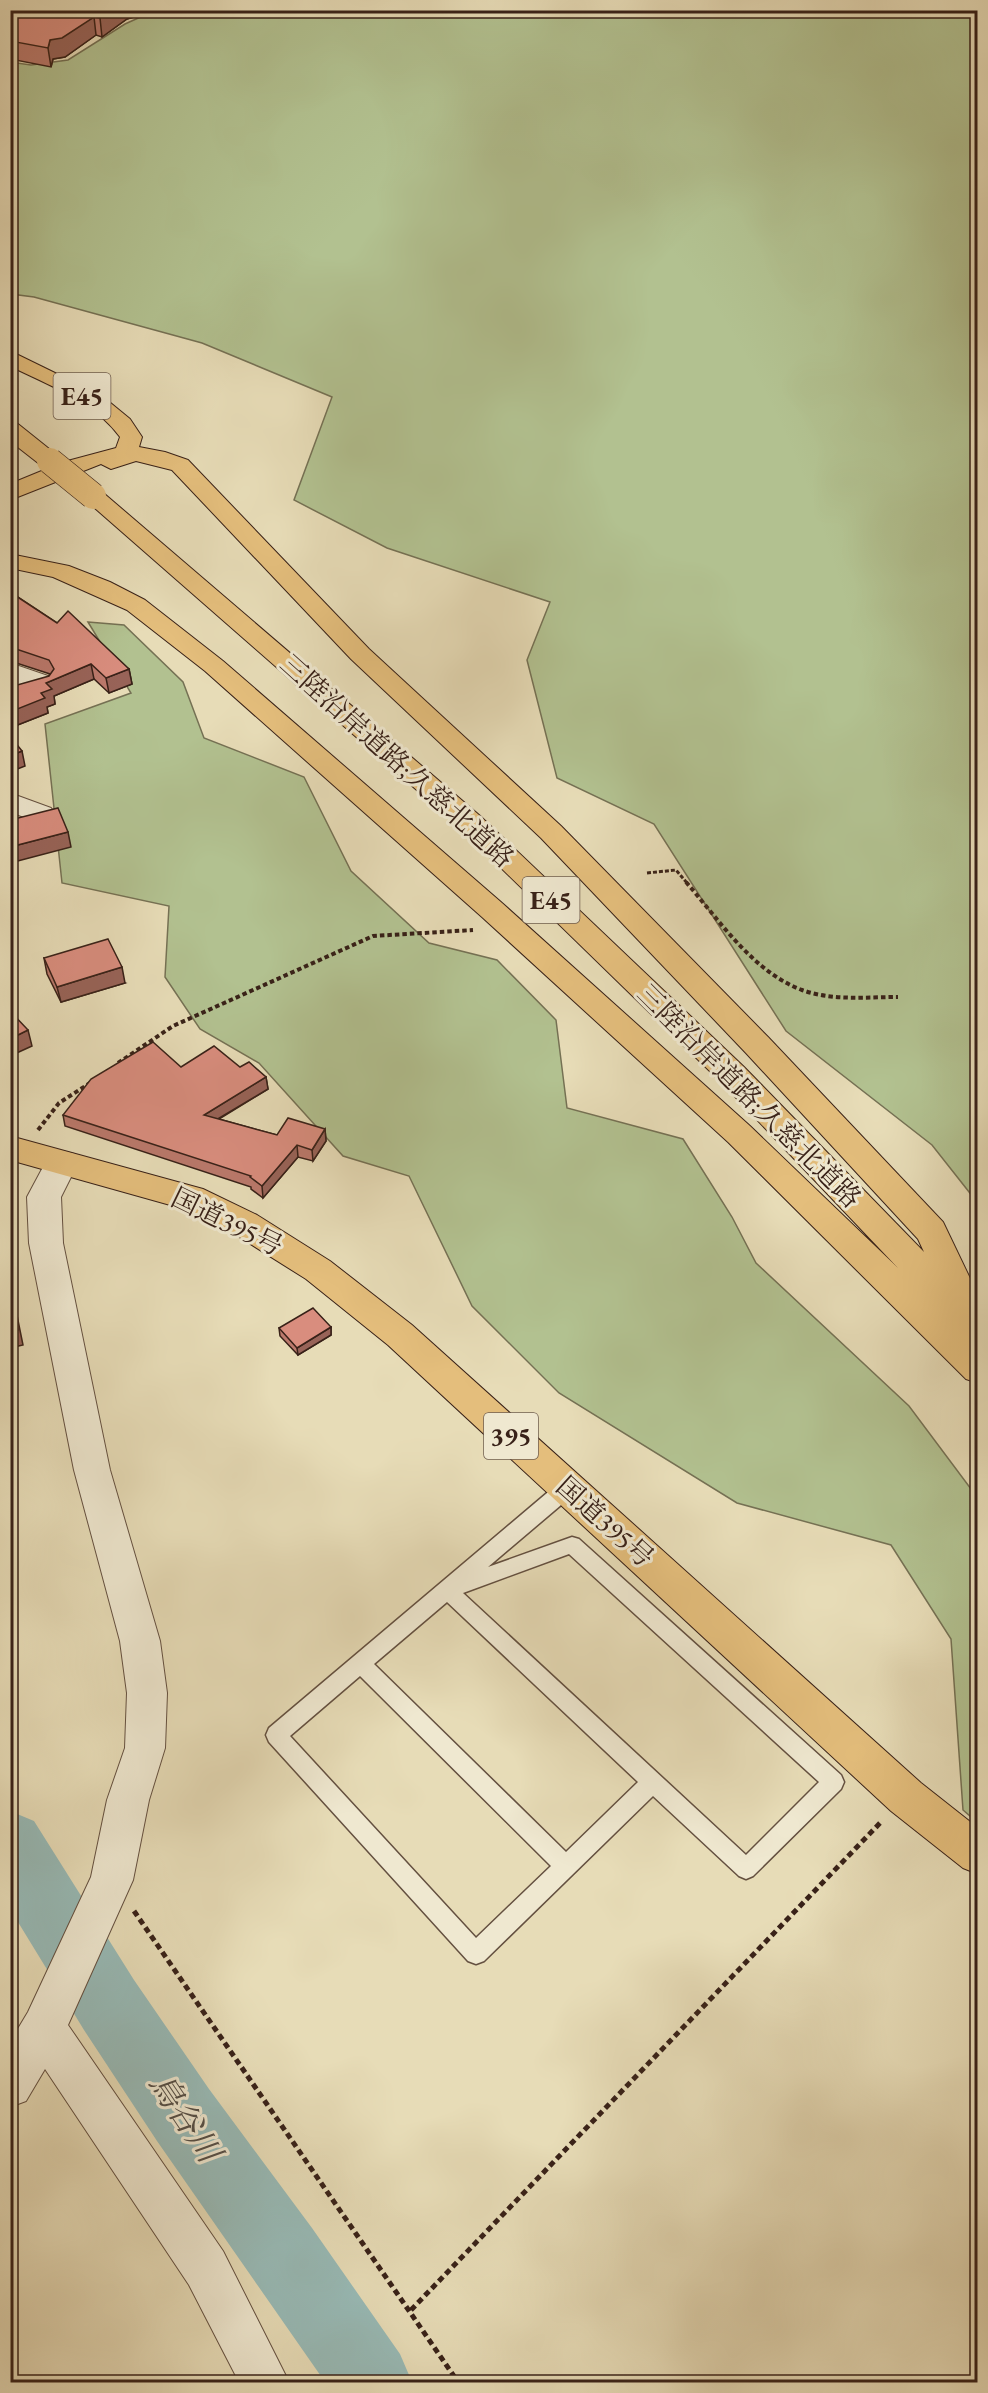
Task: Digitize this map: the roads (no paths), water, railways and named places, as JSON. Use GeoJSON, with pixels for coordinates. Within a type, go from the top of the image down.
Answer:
{"type":"FeatureCollection","features":[{"type":"Feature","properties":{"kind":"highway","name":"E45"},"geometry":{"type":"LineString","coordinates":[[10,357],[65,385],[124,423],[131,437],[126,452],[105,466],[10,506]]}},
{"type":"Feature","properties":{"kind":"highway","name":"三陸沿岸道路;久慈北道路"},"geometry":{"type":"LineString","coordinates":[[10,429],[93,496],[469,821],[733,1075],[906,1255],[978,1336]]}},
{"type":"Feature","properties":{"kind":"highway"},"geometry":{"type":"LineString","coordinates":[[10,493],[91,460],[126,452],[162,456],[180,465],[360,654],[550,832],[757,1045],[931,1231],[978,1336]]}},
{"type":"Feature","properties":{"kind":"highway"},"geometry":{"type":"LineString","coordinates":[[10,561],[60,571],[101,587],[136,605],[214,666],[475,894],[739,1134],[978,1369]]}},
{"type":"Feature","properties":{"kind":"highway","name":"国道395号"},"geometry":{"type":"LineString","coordinates":[[16,1150],[191,1198],[245,1224],[318,1270],[400,1335],[906,1797],[978,1854]]}},
{"type":"Feature","properties":{"kind":"street"},"geometry":{"type":"LineString","coordinates":[[10,671],[42,683],[10,693]]}},
{"type":"Feature","properties":{"kind":"street"},"geometry":{"type":"LineString","coordinates":[[10,802],[41,814]]}},
{"type":"Feature","properties":{"kind":"street"},"geometry":{"type":"LineString","coordinates":[[10,2085],[48,2019],[112,1880],[128,1800],[145,1748],[147,1693],[140,1641],[92,1470],[46,1243],[44,1197],[62,1163]]}},
{"type":"Feature","properties":{"kind":"street"},"geometry":{"type":"LineString","coordinates":[[48,2019],[206,2268],[265,2382]]}},
{"type":"Feature","properties":{"kind":"lane"},"geometry":{"type":"LineString","coordinates":[[567,1488],[276,1735],[476,1953],[654,1781]]}},
{"type":"Feature","properties":{"kind":"lane"},"geometry":{"type":"LineString","coordinates":[[572,1545],[834,1782],[746,1869],[447,1590],[572,1545]]}},
{"type":"Feature","properties":{"kind":"lane"},"geometry":{"type":"LineString","coordinates":[[360,1664],[566,1866]]}},
{"type":"Feature","properties":{"kind":"waterway","name":"鳥谷川"},"geometry":{"type":"LineString","coordinates":[[10,1844],[109,2005],[183,2115],[285,2255],[372,2382]]}}]}
